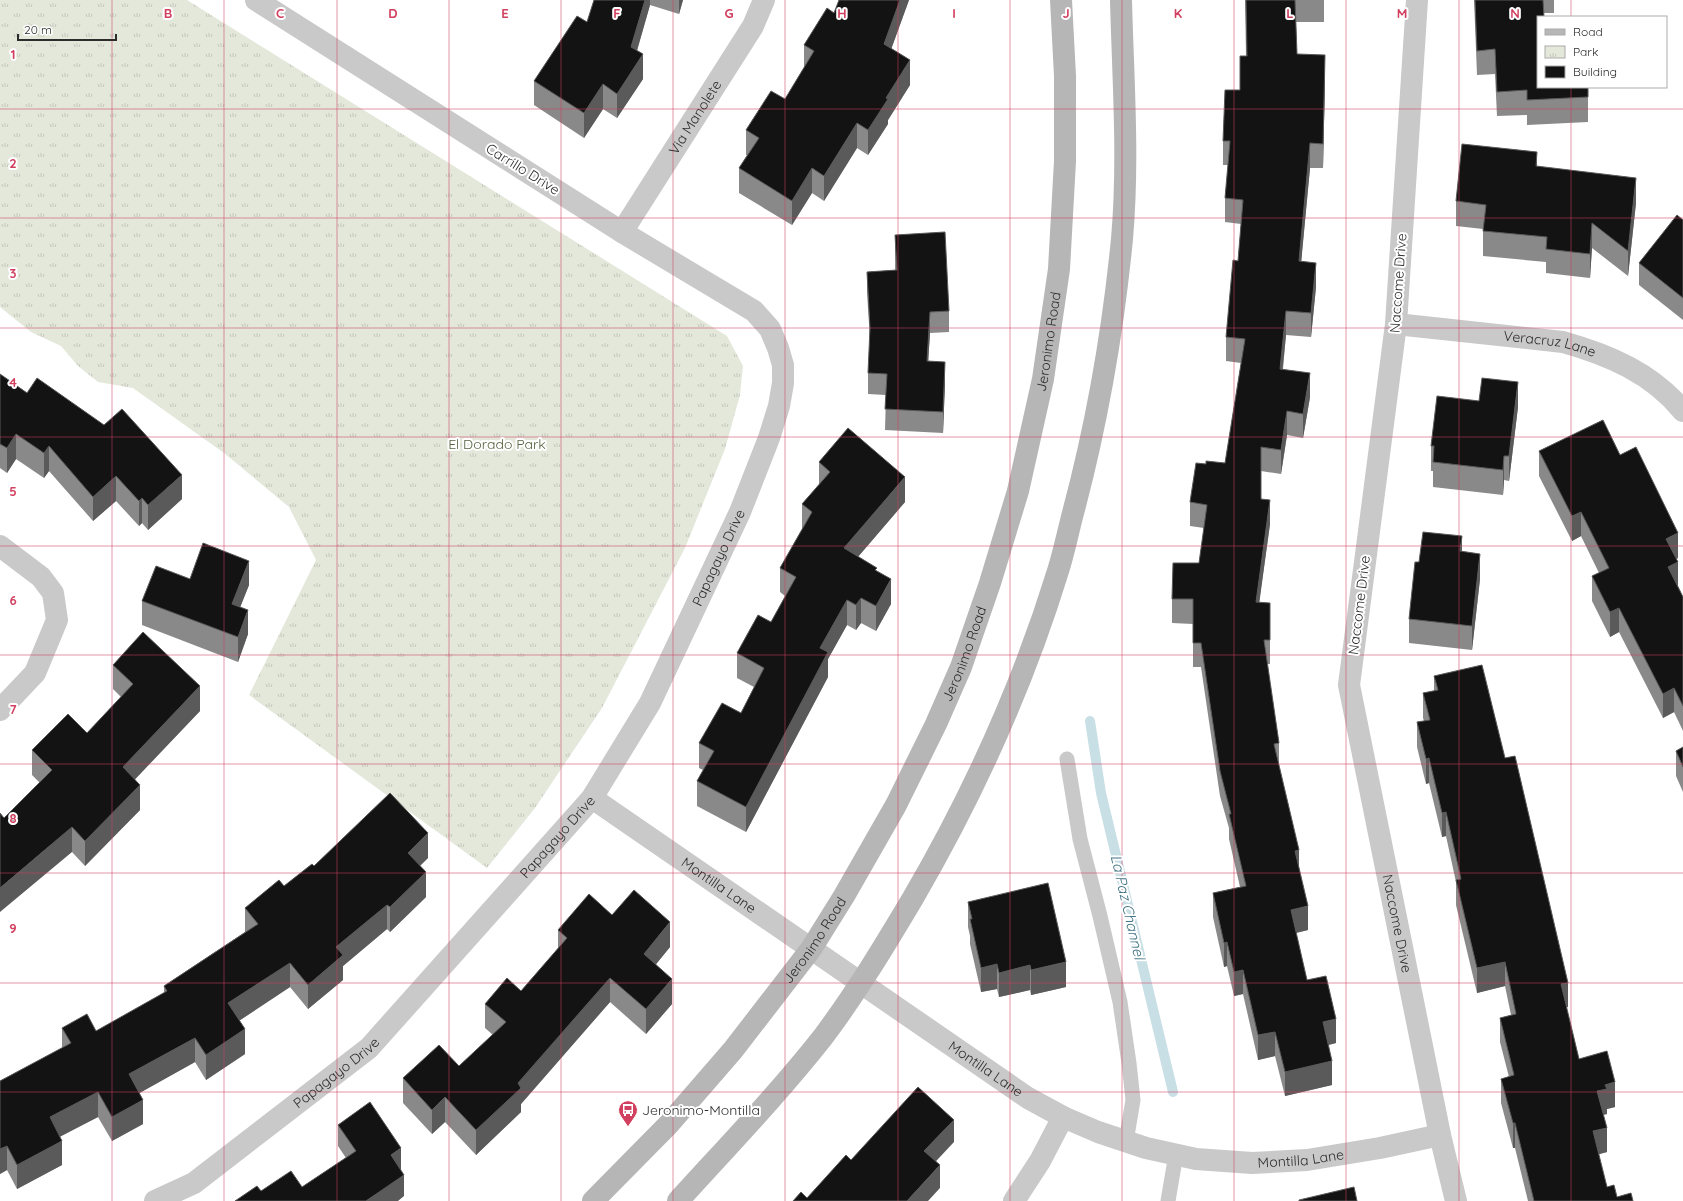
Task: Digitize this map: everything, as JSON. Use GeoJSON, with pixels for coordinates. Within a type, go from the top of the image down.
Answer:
{"type":"FeatureCollection","features":[{"type":"Feature","properties":{"kind":"main road","name":"Jeronimo Road"},"geometry":{"type":"LineString","coordinates":[[593,1201],[668,1125],[718,1068],[811,949],[844,896],[896,805],[936,724],[961,667],[988,590],[1018,491],[1043,379],[1058,269],[1065,161],[1065,76],[1061,0]]}},
{"type":"Feature","properties":{"kind":"main road"},"geometry":{"type":"LineString","coordinates":[[678,1201],[754,1118],[817,1043],[861,983],[938,855],[1000,726],[1023,670],[1059,569],[1093,434],[1113,322],[1122,236],[1126,159],[1121,0]]}},
{"type":"Feature","properties":{"kind":"street","name":"Carrillo Drive"},"geometry":{"type":"LineString","coordinates":[[256,0],[622,232],[754,312],[770,329],[778,348]]}},
{"type":"Feature","properties":{"kind":"street","name":"Via Manolete"},"geometry":{"type":"LineString","coordinates":[[622,232],[753,26],[764,0]]}},
{"type":"Feature","properties":{"kind":"street","name":"Naccome Drive"},"geometry":{"type":"LineString","coordinates":[[1417,0],[1396,324],[1349,685],[1440,1135],[1456,1201]]}},
{"type":"Feature","properties":{"kind":"street","name":"Veracruz Lane"},"geometry":{"type":"LineString","coordinates":[[1396,324],[1563,342],[1588,349],[1618,361],[1642,376],[1664,391],[1683,411]]}},
{"type":"Feature","properties":{"kind":"street","name":"Papagayo Drive"},"geometry":{"type":"LineString","coordinates":[[155,1201],[194,1183],[369,1048],[592,798],[650,703],[740,512],[769,438],[779,406],[783,383],[783,365],[778,348]]}},
{"type":"Feature","properties":{"kind":"street"},"geometry":{"type":"LineString","coordinates":[[0,546],[41,577],[53,593],[57,620],[34,673],[0,710]]}},
{"type":"Feature","properties":{"kind":"street","name":"Montilla Lane"},"geometry":{"type":"LineString","coordinates":[[592,798],[1028,1098],[1063,1117],[1098,1132],[1146,1148],[1196,1159],[1252,1163],[1307,1160],[1380,1148],[1440,1135]]}},
{"type":"Feature","properties":{"kind":"street"},"geometry":{"type":"LineString","coordinates":[[1014,1201],[1040,1161],[1063,1117]]}},
{"type":"Feature","properties":{"kind":"lane"},"geometry":{"type":"LineString","coordinates":[[1067,759],[1080,838],[1120,1002],[1133,1100],[1126,1142]]}},
{"type":"Feature","properties":{"kind":"lane"},"geometry":{"type":"LineString","coordinates":[[1168,1201],[1176,1154]]}},
{"type":"Feature","properties":{"kind":"green space","name":"El Dorado Park"},"geometry":{"type":"Polygon","coordinates":[[[0,0],[187,0],[727,336],[743,366],[740,395],[725,449],[685,548],[602,708],[535,808],[487,868],[249,695],[316,560],[289,507],[224,453],[133,388],[98,382],[78,366],[61,346],[31,332],[0,307],[0,0]]]}},
{"type":"Feature","properties":{"kind":"building"},"geometry":{"type":"Polygon","coordinates":[[[594,0],[645,0],[631,47],[643,54],[617,94],[603,84],[584,113],[534,81],[577,16],[587,22],[594,0]]]}},
{"type":"Feature","properties":{"kind":"building"},"geometry":{"type":"Polygon","coordinates":[[[839,0],[900,0],[884,44],[910,60],[886,98],[888,99],[868,130],[857,123],[824,176],[812,168],[792,201],[739,168],[759,138],[746,130],[771,91],[785,99],[814,51],[804,45],[827,8],[834,13],[839,0]]]}},
{"type":"Feature","properties":{"kind":"building"},"geometry":{"type":"Polygon","coordinates":[[[1246,0],[1295,0],[1297,54],[1325,55],[1323,144],[1310,143],[1299,261],[1316,263],[1311,313],[1286,311],[1280,369],[1310,373],[1303,414],[1287,411],[1281,450],[1261,447],[1261,499],[1270,500],[1256,602],[1270,603],[1270,640],[1264,640],[1279,743],[1274,744],[1299,850],[1295,851],[1308,906],[1291,910],[1307,980],[1326,976],[1336,1019],[1323,1022],[1332,1061],[1285,1072],[1275,1032],[1258,1035],[1243,970],[1234,972],[1227,942],[1224,943],[1213,893],[1246,886],[1229,814],[1231,814],[1220,771],[1201,643],[1193,643],[1193,599],[1172,599],[1173,563],[1199,563],[1207,505],[1190,502],[1196,463],[1206,464],[1206,461],[1225,463],[1245,339],[1226,337],[1233,260],[1238,261],[1243,200],[1225,198],[1230,141],[1223,141],[1225,90],[1240,90],[1240,56],[1247,56],[1246,0]]]}},
{"type":"Feature","properties":{"kind":"building"},"geometry":{"type":"Polygon","coordinates":[[[1475,0],[1543,0],[1544,16],[1537,16],[1537,88],[1588,88],[1588,97],[1527,100],[1527,90],[1497,92],[1495,49],[1477,51],[1475,0]]]}},
{"type":"Feature","properties":{"kind":"building"},"geometry":{"type":"Polygon","coordinates":[[[1462,144],[1537,152],[1536,166],[1636,178],[1628,251],[1592,223],[1590,254],[1546,249],[1547,237],[1483,231],[1486,205],[1456,201],[1462,144]]]}},
{"type":"Feature","properties":{"kind":"building"},"geometry":{"type":"Polygon","coordinates":[[[1677,215],[1683,220],[1683,298],[1639,263],[1677,215]]]}},
{"type":"Feature","properties":{"kind":"building"},"geometry":{"type":"Polygon","coordinates":[[[945,232],[949,311],[930,312],[927,361],[945,362],[943,412],[885,409],[887,374],[868,373],[870,328],[867,272],[897,270],[895,235],[945,232]]]}},
{"type":"Feature","properties":{"kind":"building"},"geometry":{"type":"Polygon","coordinates":[[[0,374],[27,393],[37,378],[104,425],[122,409],[182,475],[148,505],[142,498],[139,501],[116,476],[93,497],[49,446],[44,453],[16,434],[7,448],[0,444],[0,374]]]}},
{"type":"Feature","properties":{"kind":"building"},"geometry":{"type":"Polygon","coordinates":[[[1482,378],[1518,382],[1509,456],[1504,456],[1503,470],[1433,462],[1434,446],[1431,446],[1437,396],[1479,401],[1482,378]]]}},
{"type":"Feature","properties":{"kind":"building"},"geometry":{"type":"Polygon","coordinates":[[[1603,420],[1620,455],[1636,447],[1678,533],[1666,539],[1678,562],[1668,567],[1683,597],[1683,706],[1674,688],[1663,694],[1619,608],[1610,612],[1592,576],[1609,568],[1581,512],[1572,516],[1539,451],[1603,420]]]}},
{"type":"Feature","properties":{"kind":"building"},"geometry":{"type":"Polygon","coordinates":[[[848,428],[905,477],[844,548],[877,568],[875,570],[891,579],[876,606],[861,598],[856,605],[847,600],[820,648],[828,652],[746,807],[697,781],[714,751],[699,743],[722,703],[741,713],[764,668],[737,653],[758,615],[771,622],[796,577],[780,568],[812,512],[802,504],[830,472],[819,462],[848,428]]]}},
{"type":"Feature","properties":{"kind":"building"},"geometry":{"type":"Polygon","coordinates":[[[1423,532],[1462,536],[1460,551],[1480,554],[1472,626],[1409,619],[1415,562],[1419,562],[1423,532]]]}},
{"type":"Feature","properties":{"kind":"building"},"geometry":{"type":"Polygon","coordinates":[[[203,543],[249,561],[232,604],[248,610],[238,637],[142,601],[156,566],[190,579],[203,543]]]}},
{"type":"Feature","properties":{"kind":"building"},"geometry":{"type":"Polygon","coordinates":[[[143,632],[200,686],[123,767],[140,785],[85,841],[72,827],[0,888],[0,813],[4,818],[52,770],[32,750],[68,714],[87,733],[133,684],[113,665],[143,632]]]}},
{"type":"Feature","properties":{"kind":"building"},"geometry":{"type":"Polygon","coordinates":[[[1482,665],[1505,758],[1515,756],[1568,983],[1561,984],[1579,1059],[1607,1051],[1615,1082],[1605,1085],[1607,1089],[1597,1091],[1607,1128],[1593,1131],[1607,1187],[1614,1185],[1617,1197],[1631,1193],[1633,1201],[1534,1201],[1515,1123],[1513,1123],[1501,1079],[1514,1075],[1500,1018],[1516,1014],[1505,962],[1477,968],[1456,880],[1461,879],[1446,812],[1442,813],[1429,758],[1426,759],[1417,722],[1430,720],[1423,693],[1438,690],[1434,676],[1482,665]]]}},
{"type":"Feature","properties":{"kind":"building"},"geometry":{"type":"Polygon","coordinates":[[[1683,747],[1683,767],[1676,751],[1683,747]]]}},
{"type":"Feature","properties":{"kind":"building"},"geometry":{"type":"Polygon","coordinates":[[[390,793],[428,833],[408,853],[426,872],[390,907],[387,905],[336,947],[343,955],[308,985],[290,963],[228,1003],[245,1029],[206,1055],[195,1038],[129,1074],[143,1100],[112,1117],[98,1092],[50,1117],[62,1141],[17,1165],[7,1146],[0,1149],[0,1081],[71,1043],[62,1028],[87,1014],[96,1031],[167,991],[164,986],[258,924],[245,908],[279,880],[284,886],[312,864],[314,866],[390,793]]]}},
{"type":"Feature","properties":{"kind":"building"},"geometry":{"type":"Polygon","coordinates":[[[1048,883],[1066,962],[1031,970],[1030,965],[999,973],[997,964],[981,968],[970,919],[972,919],[968,902],[1048,883]]]}},
{"type":"Feature","properties":{"kind":"building"},"geometry":{"type":"Polygon","coordinates":[[[634,890],[670,922],[644,954],[672,979],[646,1009],[610,978],[518,1083],[521,1088],[476,1130],[445,1097],[432,1110],[403,1078],[439,1045],[459,1066],[506,1022],[485,1004],[507,978],[521,991],[567,938],[558,930],[589,894],[612,915],[634,890]]]}},
{"type":"Feature","properties":{"kind":"building"},"geometry":{"type":"Polygon","coordinates":[[[918,1087],[954,1120],[924,1151],[940,1165],[907,1201],[793,1201],[801,1192],[807,1198],[846,1155],[851,1160],[918,1087]]]}},
{"type":"Feature","properties":{"kind":"building"},"geometry":{"type":"Polygon","coordinates":[[[370,1102],[401,1148],[391,1155],[404,1175],[366,1201],[235,1201],[257,1186],[261,1191],[291,1171],[302,1187],[356,1151],[338,1125],[370,1102]]]}},
{"type":"Feature","properties":{"kind":"building"},"geometry":{"type":"Polygon","coordinates":[[[1354,1187],[1357,1201],[1299,1201],[1299,1200],[1354,1187]]]}},
{"type":"Feature","properties":{"kind":"waterway","name":"La Paz Channel"},"geometry":{"type":"LineString","coordinates":[[1090,721],[1101,793],[1173,1092]]}},
{"type":"Feature","properties":{"kind":"place","name":"Jeronimo-Montilla"},"geometry":{"type":"Point","coordinates":[628,1127]}}]}
